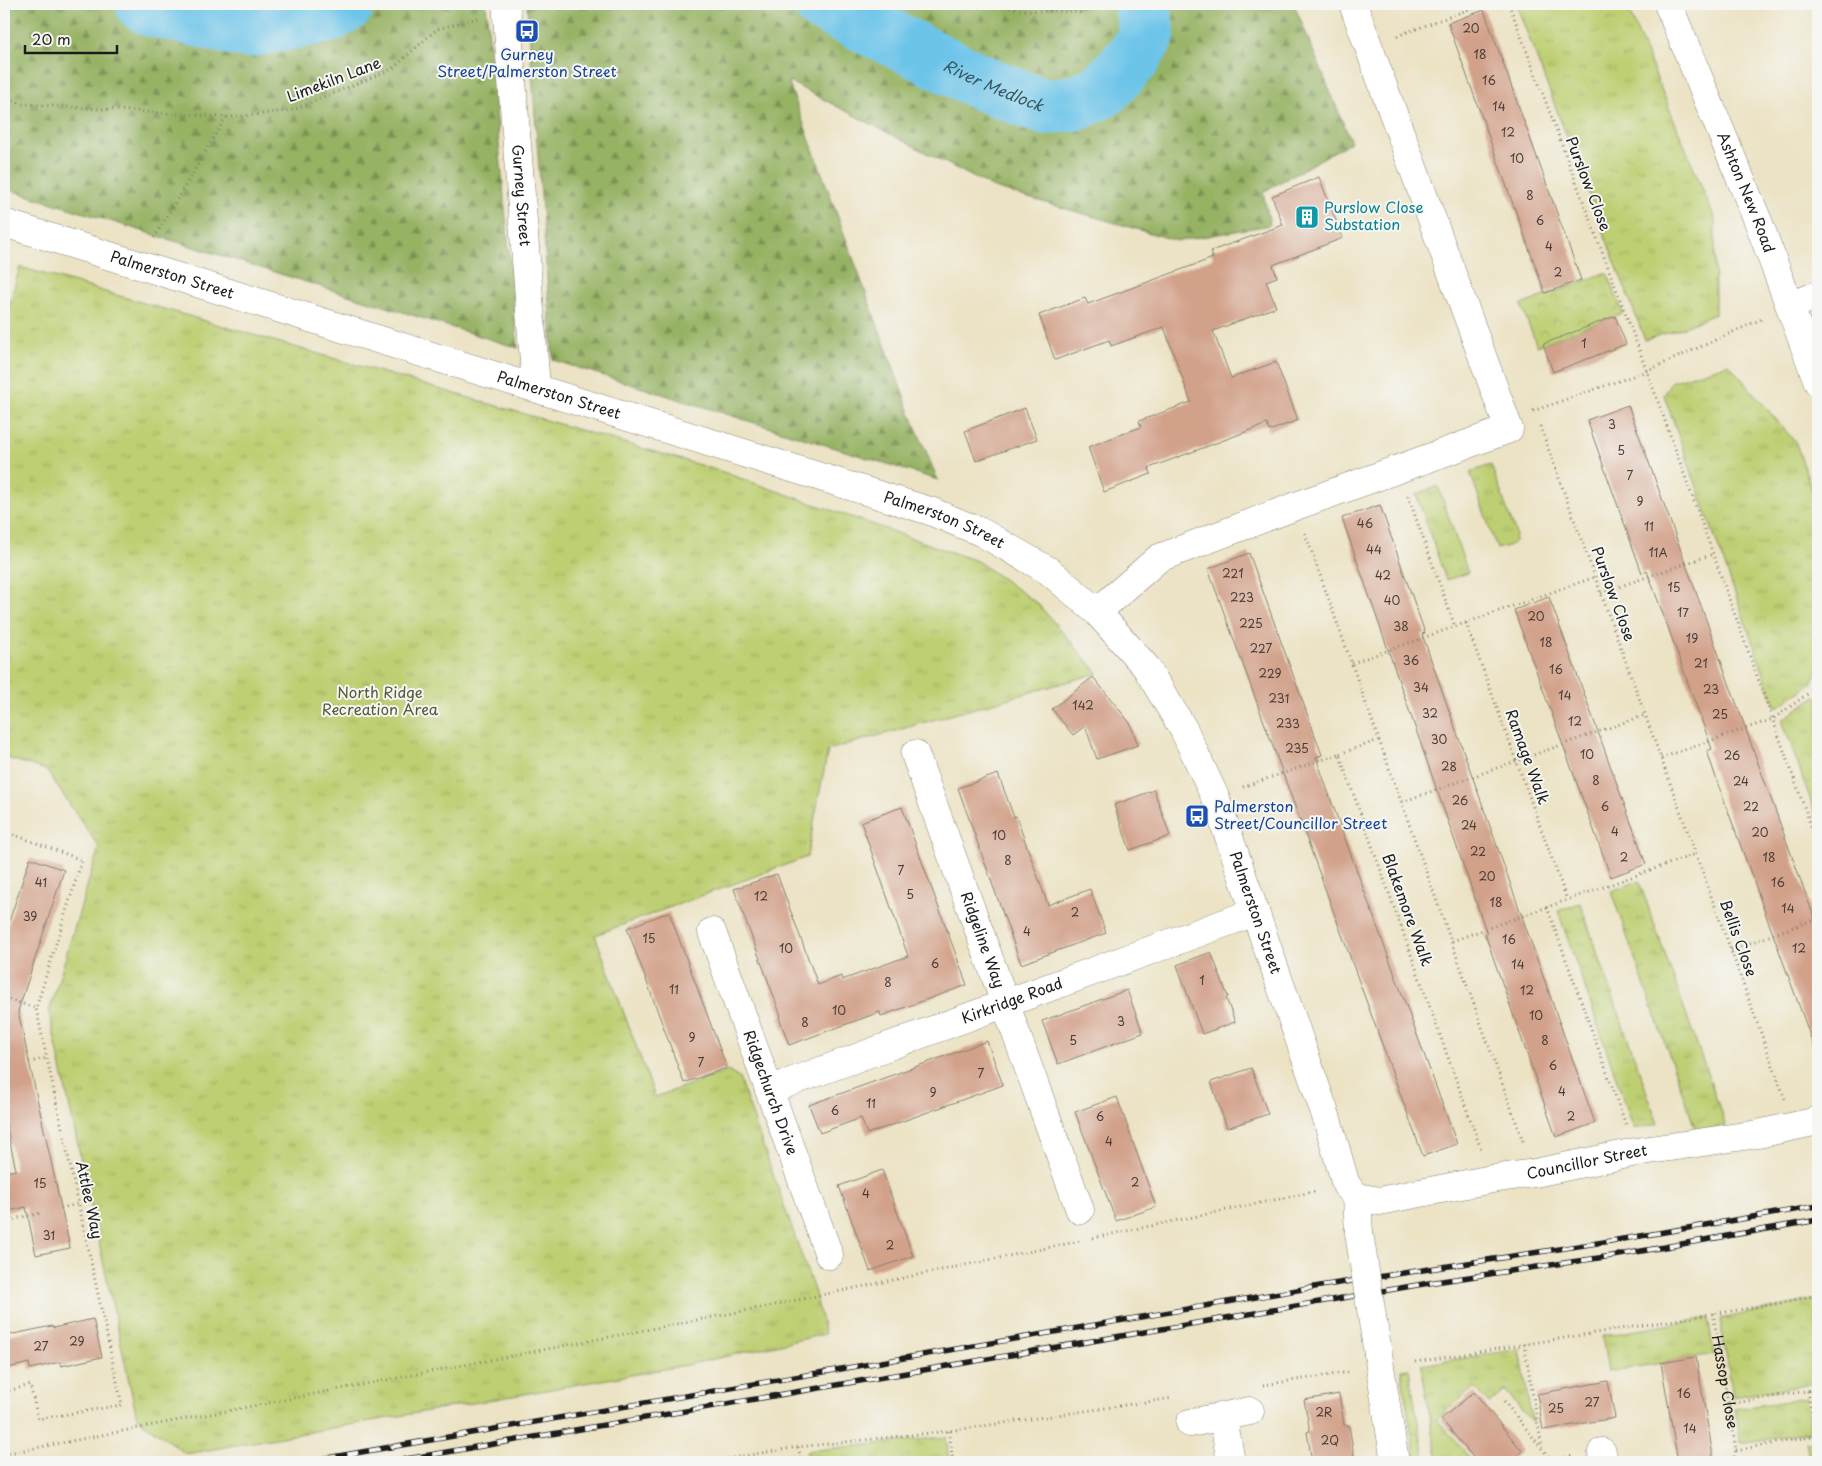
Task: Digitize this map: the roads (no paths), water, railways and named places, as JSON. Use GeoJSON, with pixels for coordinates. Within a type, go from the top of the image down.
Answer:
{"type":"FeatureCollection","features":[{"type":"Feature","properties":{"kind":"street"},"geometry":{"type":"LineString","coordinates":[[1098,612],[1159,558],[1398,470],[1508,425],[1353,4]]}},
{"type":"Feature","properties":{"kind":"street","name":"Ashton New Road"},"geometry":{"type":"LineString","coordinates":[[1668,4],[1758,221],[1818,382]]}},
{"type":"Feature","properties":{"kind":"street","name":"Gurney Street"},"geometry":{"type":"LineString","coordinates":[[506,7],[536,387]]}},
{"type":"Feature","properties":{"kind":"street","name":"Palmerston Street"},"geometry":{"type":"LineString","coordinates":[[4,222],[930,511],[982,532],[1049,570],[1098,612],[1146,668],[1184,730],[1215,797],[1352,1191],[1395,1462]]}},
{"type":"Feature","properties":{"kind":"street"},"geometry":{"type":"LineString","coordinates":[[1790,306],[1818,295]]}},
{"type":"Feature","properties":{"kind":"street","name":"Ridgeline Way"},"geometry":{"type":"LineString","coordinates":[[915,754],[1080,1210]]}},
{"type":"Feature","properties":{"kind":"street","name":"Kirkridge Road"},"geometry":{"type":"LineString","coordinates":[[769,1090],[1255,912]]}},
{"type":"Feature","properties":{"kind":"street","name":"Ridgechurch Drive"},"geometry":{"type":"LineString","coordinates":[[712,932],[829,1255]]}},
{"type":"Feature","properties":{"kind":"street","name":"Councillor Street"},"geometry":{"type":"LineString","coordinates":[[1352,1191],[1379,1202],[1636,1152],[1758,1134],[1806,1123]]}},
{"type":"Feature","properties":{"kind":"street"},"geometry":{"type":"LineString","coordinates":[[1190,1423],[1222,1416],[1253,1399]]}},
{"type":"Feature","properties":{"kind":"street"},"geometry":{"type":"LineString","coordinates":[[1222,1416],[1231,1462]]}},
{"type":"Feature","properties":{"kind":"waterway","name":"River Medlock"},"geometry":{"type":"LineString","coordinates":[[143,4],[152,9],[246,30],[328,15],[347,4]]}},
{"type":"Feature","properties":{"kind":"waterway","name":"River Medlock"},"geometry":{"type":"LineString","coordinates":[[822,4],[983,83],[1044,107],[1076,103],[1103,90],[1133,58],[1147,35],[1142,4]]}},
{"type":"Feature","properties":{"kind":"railway"},"geometry":{"type":"LineString","coordinates":[[304,1462],[1326,1285],[1617,1240],[1818,1206]]}},
{"type":"Feature","properties":{"kind":"railway"},"geometry":{"type":"LineString","coordinates":[[389,1462],[1435,1282],[1619,1255],[1818,1220]]}},
{"type":"Feature","properties":{"kind":"place","name":"Gurney Street/Palmerston Street"},"geometry":{"type":"Point","coordinates":[527,31]}},
{"type":"Feature","properties":{"kind":"place","name":"Purslow Close Substation"},"geometry":{"type":"Point","coordinates":[1307,217]}},
{"type":"Feature","properties":{"kind":"place","name":"Palmerston Street/Councillor Street"},"geometry":{"type":"Point","coordinates":[1197,816]}},
{"type":"Feature","properties":{"kind":"park label","name":"North Ridge Recreation Area"},"geometry":{"type":"Point","coordinates":[380,702]}}]}
